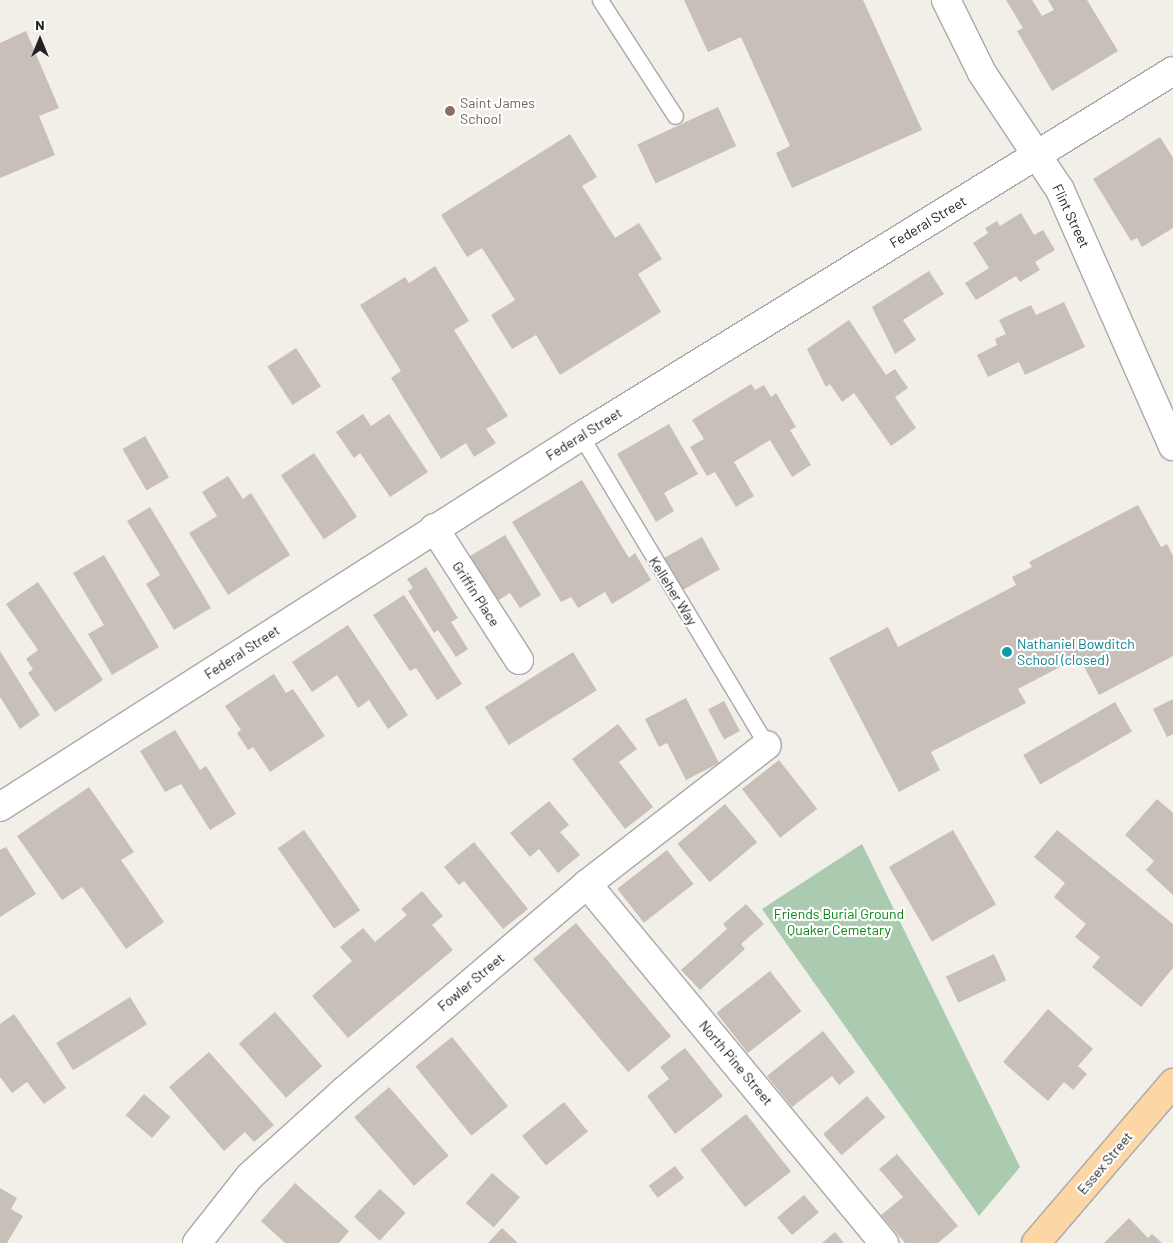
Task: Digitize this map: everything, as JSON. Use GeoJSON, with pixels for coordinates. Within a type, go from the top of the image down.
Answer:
{"type":"FeatureCollection","features":[{"type":"Feature","properties":{"kind":"main road","name":"Essex Street"},"geometry":{"type":"LineString","coordinates":[[1036,1243],[1173,1083]]}},
{"type":"Feature","properties":{"kind":"street","name":"Flint Street"},"geometry":{"type":"LineString","coordinates":[[946,0],[982,73],[1060,190],[1173,446]]}},
{"type":"Feature","properties":{"kind":"street","name":"Federal Street"},"geometry":{"type":"LineString","coordinates":[[0,807],[434,528],[1173,71]]}},
{"type":"Feature","properties":{"kind":"street","name":"Griffin Place"},"geometry":{"type":"LineString","coordinates":[[434,528],[519,660]]}},
{"type":"Feature","properties":{"kind":"street","name":"Fowler Street"},"geometry":{"type":"LineString","coordinates":[[197,1243],[250,1176],[587,884],[768,745]]}},
{"type":"Feature","properties":{"kind":"street","name":"North Pine Street"},"geometry":{"type":"LineString","coordinates":[[587,884],[884,1243]]}},
{"type":"Feature","properties":{"kind":"lane"},"geometry":{"type":"LineString","coordinates":[[600,0],[675,116]]}},
{"type":"Feature","properties":{"kind":"lane","name":"Kelleher Way"},"geometry":{"type":"LineString","coordinates":[[581,436],[768,745]]}},
{"type":"Feature","properties":{"kind":"green space","name":"Friends Burial Ground Quaker Cemetary"},"geometry":{"type":"Polygon","coordinates":[[[862,844],[1020,1167],[979,1216],[762,909],[862,844]]]}},
{"type":"Feature","properties":{"kind":"building"},"geometry":{"type":"Polygon","coordinates":[[[684,0],[863,0],[922,130],[792,188],[776,153],[790,146],[741,37],[708,52],[684,0]]]}},
{"type":"Feature","properties":{"kind":"building"},"geometry":{"type":"Polygon","coordinates":[[[1006,0],[1032,0],[1042,16],[1054,10],[1048,0],[1087,0],[1118,51],[1052,91],[1017,31],[1023,28],[1006,0]]]}},
{"type":"Feature","properties":{"kind":"building"},"geometry":{"type":"Polygon","coordinates":[[[26,31],[59,108],[39,116],[55,155],[0,178],[0,43],[26,31]]]}},
{"type":"Feature","properties":{"kind":"building"},"geometry":{"type":"Polygon","coordinates":[[[718,107],[736,146],[656,184],[637,145],[718,107]]]}},
{"type":"Feature","properties":{"kind":"building"},"geometry":{"type":"Polygon","coordinates":[[[570,134],[597,177],[582,186],[615,238],[639,223],[662,259],[638,274],[661,312],[560,375],[536,335],[512,349],[491,315],[515,300],[482,248],[467,257],[441,215],[570,134]]]}},
{"type":"Feature","properties":{"kind":"building"},"geometry":{"type":"Polygon","coordinates":[[[1160,137],[1173,158],[1173,228],[1142,247],[1137,238],[1131,241],[1093,179],[1160,137]]]}},
{"type":"Feature","properties":{"kind":"building"},"geometry":{"type":"Polygon","coordinates":[[[1021,213],[1034,235],[1043,230],[1055,250],[1035,262],[1040,270],[1020,282],[1016,276],[976,300],[965,283],[989,268],[973,243],[988,233],[985,228],[997,221],[1000,226],[1021,213]]]}},
{"type":"Feature","properties":{"kind":"building"},"geometry":{"type":"Polygon","coordinates":[[[435,266],[469,321],[454,330],[508,416],[486,429],[496,443],[474,457],[466,443],[441,459],[391,378],[401,371],[360,305],[405,277],[409,283],[435,266]]]}},
{"type":"Feature","properties":{"kind":"building"},"geometry":{"type":"Polygon","coordinates":[[[929,271],[944,294],[903,320],[916,340],[895,354],[872,307],[929,271]]]}},
{"type":"Feature","properties":{"kind":"building"},"geometry":{"type":"Polygon","coordinates":[[[1064,302],[1085,347],[1025,375],[1019,362],[988,377],[977,355],[997,345],[995,339],[1006,334],[999,320],[1031,305],[1036,315],[1064,302]]]}},
{"type":"Feature","properties":{"kind":"building"},"geometry":{"type":"Polygon","coordinates":[[[849,320],[886,375],[895,369],[908,388],[895,397],[916,428],[891,446],[854,393],[842,402],[830,384],[826,387],[807,349],[849,320]]]}},
{"type":"Feature","properties":{"kind":"building"},"geometry":{"type":"Polygon","coordinates":[[[296,348],[321,387],[293,405],[267,367],[296,348]]]}},
{"type":"Feature","properties":{"kind":"building"},"geometry":{"type":"Polygon","coordinates":[[[751,384],[755,390],[764,385],[771,397],[776,393],[796,427],[790,430],[811,465],[792,477],[770,440],[734,462],[754,496],[736,507],[715,472],[707,476],[690,447],[704,439],[692,420],[751,384]]]}},
{"type":"Feature","properties":{"kind":"building"},"geometry":{"type":"Polygon","coordinates":[[[363,414],[371,426],[389,414],[428,472],[390,497],[360,453],[354,458],[336,432],[363,414]]]}},
{"type":"Feature","properties":{"kind":"building"},"geometry":{"type":"Polygon","coordinates":[[[669,424],[698,474],[664,493],[674,511],[656,522],[617,454],[669,424]]]}},
{"type":"Feature","properties":{"kind":"building"},"geometry":{"type":"Polygon","coordinates":[[[145,436],[169,478],[146,491],[122,449],[145,436]]]}},
{"type":"Feature","properties":{"kind":"building"},"geometry":{"type":"Polygon","coordinates":[[[314,453],[357,517],[324,539],[281,475],[314,453]]]}},
{"type":"Feature","properties":{"kind":"building"},"geometry":{"type":"Polygon","coordinates":[[[228,476],[243,499],[251,493],[290,555],[228,595],[189,533],[217,516],[202,492],[228,476]]]}},
{"type":"Feature","properties":{"kind":"building"},"geometry":{"type":"Polygon","coordinates":[[[582,480],[629,558],[635,553],[651,580],[612,604],[605,592],[578,608],[571,597],[561,602],[512,522],[582,480]]]}},
{"type":"Feature","properties":{"kind":"building","name":"Nathaniel Bowditch School (closed)"},"geometry":{"type":"Polygon","coordinates":[[[1138,505],[1161,547],[1167,544],[1173,556],[1173,656],[1099,695],[1079,657],[1018,689],[1026,703],[931,752],[940,770],[899,792],[829,658],[888,627],[898,647],[1016,585],[1012,577],[1032,567],[1029,562],[1138,505]]]}},
{"type":"Feature","properties":{"kind":"building"},"geometry":{"type":"Polygon","coordinates":[[[150,507],[211,608],[174,630],[146,584],[160,575],[127,521],[150,507]]]}},
{"type":"Feature","properties":{"kind":"building"},"geometry":{"type":"Polygon","coordinates":[[[505,535],[541,595],[520,608],[510,593],[494,603],[467,558],[505,535]]]}},
{"type":"Feature","properties":{"kind":"building"},"geometry":{"type":"Polygon","coordinates":[[[702,537],[720,569],[673,596],[655,563],[702,537]]]}},
{"type":"Feature","properties":{"kind":"building"},"geometry":{"type":"Polygon","coordinates":[[[104,555],[159,647],[112,675],[88,634],[104,625],[73,573],[104,555]]]}},
{"type":"Feature","properties":{"kind":"building"},"geometry":{"type":"Polygon","coordinates":[[[426,567],[458,618],[451,622],[468,649],[456,657],[438,630],[434,633],[408,591],[413,588],[407,579],[426,567]]]}},
{"type":"Feature","properties":{"kind":"building"},"geometry":{"type":"Polygon","coordinates":[[[38,582],[103,680],[55,712],[28,673],[33,669],[26,659],[38,650],[6,604],[38,582]]]}},
{"type":"Feature","properties":{"kind":"building"},"geometry":{"type":"Polygon","coordinates":[[[404,595],[462,684],[437,700],[416,668],[410,671],[373,615],[404,595]]]}},
{"type":"Feature","properties":{"kind":"building"},"geometry":{"type":"Polygon","coordinates":[[[348,625],[408,715],[388,729],[369,700],[358,708],[337,675],[312,692],[292,662],[348,625]]]}},
{"type":"Feature","properties":{"kind":"building"},"geometry":{"type":"Polygon","coordinates":[[[0,651],[40,715],[20,729],[0,697],[0,651]]]}},
{"type":"Feature","properties":{"kind":"building"},"geometry":{"type":"Polygon","coordinates":[[[573,652],[597,690],[509,745],[485,707],[573,652]]]}},
{"type":"Feature","properties":{"kind":"building"},"geometry":{"type":"Polygon","coordinates":[[[274,674],[286,693],[293,689],[325,736],[270,772],[253,747],[248,750],[237,733],[241,730],[225,706],[274,674]]]}},
{"type":"Feature","properties":{"kind":"building"},"geometry":{"type":"Polygon","coordinates":[[[686,698],[719,763],[686,780],[667,743],[659,747],[645,719],[686,698]]]}},
{"type":"Feature","properties":{"kind":"building"},"geometry":{"type":"Polygon","coordinates":[[[1173,699],[1173,734],[1167,737],[1153,709],[1173,699]]]}},
{"type":"Feature","properties":{"kind":"building"},"geometry":{"type":"Polygon","coordinates":[[[724,701],[740,731],[724,739],[708,709],[724,701]]]}},
{"type":"Feature","properties":{"kind":"building"},"geometry":{"type":"Polygon","coordinates":[[[1115,702],[1132,731],[1040,784],[1023,755],[1115,702]]]}},
{"type":"Feature","properties":{"kind":"building"},"geometry":{"type":"Polygon","coordinates":[[[618,724],[637,749],[619,762],[653,807],[625,829],[572,759],[618,724]]]}},
{"type":"Feature","properties":{"kind":"building"},"geometry":{"type":"Polygon","coordinates":[[[175,730],[200,770],[206,766],[236,814],[210,830],[181,784],[165,792],[140,751],[175,730]]]}},
{"type":"Feature","properties":{"kind":"building"},"geometry":{"type":"Polygon","coordinates":[[[779,760],[817,809],[780,838],[742,789],[779,760]]]}},
{"type":"Feature","properties":{"kind":"building"},"geometry":{"type":"Polygon","coordinates":[[[89,787],[134,852],[121,860],[164,922],[126,949],[82,887],[62,900],[17,836],[89,787]]]}},
{"type":"Feature","properties":{"kind":"building"},"geometry":{"type":"Polygon","coordinates":[[[1157,799],[1173,813],[1173,895],[1146,870],[1154,861],[1125,835],[1157,799]]]}},
{"type":"Feature","properties":{"kind":"building"},"geometry":{"type":"Polygon","coordinates":[[[549,801],[569,825],[560,832],[580,855],[558,873],[539,849],[530,857],[510,833],[549,801]]]}},
{"type":"Feature","properties":{"kind":"building"},"geometry":{"type":"Polygon","coordinates":[[[725,804],[757,842],[710,882],[678,844],[725,804]]]}},
{"type":"Feature","properties":{"kind":"building"},"geometry":{"type":"Polygon","coordinates":[[[304,830],[360,910],[334,929],[278,848],[304,830]]]}},
{"type":"Feature","properties":{"kind":"building"},"geometry":{"type":"Polygon","coordinates":[[[953,830],[996,904],[932,941],[889,867],[953,830]]]}},
{"type":"Feature","properties":{"kind":"building"},"geometry":{"type":"Polygon","coordinates":[[[1057,830],[1173,924],[1173,968],[1141,1007],[1092,967],[1100,957],[1075,937],[1086,924],[1054,897],[1065,883],[1034,857],[1057,830]]]}},
{"type":"Feature","properties":{"kind":"building"},"geometry":{"type":"Polygon","coordinates":[[[474,842],[528,909],[503,929],[464,881],[459,885],[444,867],[474,842]]]}},
{"type":"Feature","properties":{"kind":"building"},"geometry":{"type":"Polygon","coordinates":[[[6,847],[36,894],[0,917],[0,850],[6,847]]]}},
{"type":"Feature","properties":{"kind":"building"},"geometry":{"type":"Polygon","coordinates":[[[667,850],[693,884],[644,923],[617,889],[667,850]]]}},
{"type":"Feature","properties":{"kind":"building"},"geometry":{"type":"Polygon","coordinates":[[[422,891],[443,916],[432,925],[453,950],[348,1038],[312,996],[352,961],[340,947],[363,928],[375,942],[407,915],[401,909],[422,891]]]}},
{"type":"Feature","properties":{"kind":"building"},"geometry":{"type":"Polygon","coordinates":[[[746,904],[764,924],[741,944],[745,949],[700,990],[681,970],[727,929],[723,924],[746,904]]]}},
{"type":"Feature","properties":{"kind":"building"},"geometry":{"type":"Polygon","coordinates":[[[576,923],[671,1036],[628,1072],[533,959],[576,923]]]}},
{"type":"Feature","properties":{"kind":"building"},"geometry":{"type":"Polygon","coordinates":[[[994,954],[1006,980],[958,1003],[946,976],[994,954]]]}},
{"type":"Feature","properties":{"kind":"building"},"geometry":{"type":"Polygon","coordinates":[[[770,971],[801,1011],[748,1053],[716,1013],[770,971]]]}},
{"type":"Feature","properties":{"kind":"building"},"geometry":{"type":"Polygon","coordinates":[[[130,997],[147,1024],[73,1070],[56,1043],[130,997]]]}},
{"type":"Feature","properties":{"kind":"building"},"geometry":{"type":"Polygon","coordinates":[[[1048,1009],[1093,1049],[1078,1066],[1087,1074],[1073,1090],[1064,1082],[1048,1101],[1003,1062],[1048,1009]]]}},
{"type":"Feature","properties":{"kind":"building"},"geometry":{"type":"Polygon","coordinates":[[[275,1012],[322,1066],[286,1098],[239,1043],[275,1012]]]}},
{"type":"Feature","properties":{"kind":"building"},"geometry":{"type":"Polygon","coordinates":[[[14,1014],[66,1088],[44,1104],[27,1082],[12,1093],[0,1077],[0,1024],[14,1014]]]}},
{"type":"Feature","properties":{"kind":"building"},"geometry":{"type":"Polygon","coordinates":[[[823,1031],[855,1072],[839,1085],[832,1076],[792,1107],[767,1076],[823,1031]]]}},
{"type":"Feature","properties":{"kind":"building"},"geometry":{"type":"Polygon","coordinates":[[[452,1037],[508,1106],[471,1136],[415,1067],[452,1037]]]}},
{"type":"Feature","properties":{"kind":"building"},"geometry":{"type":"Polygon","coordinates":[[[685,1048],[723,1096],[675,1134],[647,1096],[669,1079],[660,1067],[685,1048]]]}},
{"type":"Feature","properties":{"kind":"building"},"geometry":{"type":"Polygon","coordinates":[[[209,1052],[274,1125],[254,1142],[245,1132],[224,1151],[169,1087],[209,1052]]]}},
{"type":"Feature","properties":{"kind":"building"},"geometry":{"type":"Polygon","coordinates":[[[389,1087],[449,1156],[414,1186],[354,1117],[389,1087]]]}},
{"type":"Feature","properties":{"kind":"building"},"geometry":{"type":"Polygon","coordinates":[[[144,1094],[170,1117],[152,1138],[126,1115],[144,1094]]]}},
{"type":"Feature","properties":{"kind":"building"},"geometry":{"type":"Polygon","coordinates":[[[867,1096],[885,1117],[842,1155],[823,1134],[867,1096]]]}},
{"type":"Feature","properties":{"kind":"building"},"geometry":{"type":"Polygon","coordinates":[[[564,1102],[588,1132],[546,1166],[522,1136],[564,1102]]]}},
{"type":"Feature","properties":{"kind":"building"},"geometry":{"type":"Polygon","coordinates":[[[746,1114],[791,1172],[745,1207],[700,1150],[746,1114]]]}},
{"type":"Feature","properties":{"kind":"building"},"geometry":{"type":"Polygon","coordinates":[[[897,1154],[958,1226],[938,1243],[905,1243],[881,1215],[903,1197],[879,1169],[897,1154]]]}},
{"type":"Feature","properties":{"kind":"building"},"geometry":{"type":"Polygon","coordinates":[[[675,1166],[684,1178],[658,1198],[649,1186],[675,1166]]]}},
{"type":"Feature","properties":{"kind":"building"},"geometry":{"type":"Polygon","coordinates":[[[492,1173],[520,1197],[494,1227],[466,1203],[492,1173]]]}},
{"type":"Feature","properties":{"kind":"building"},"geometry":{"type":"Polygon","coordinates":[[[295,1183],[349,1231],[339,1243],[285,1243],[261,1221],[295,1183]]]}},
{"type":"Feature","properties":{"kind":"building"},"geometry":{"type":"Polygon","coordinates":[[[0,1188],[17,1198],[11,1209],[23,1216],[7,1243],[0,1243],[0,1188]]]}},
{"type":"Feature","properties":{"kind":"building"},"geometry":{"type":"Polygon","coordinates":[[[380,1189],[406,1213],[380,1241],[354,1217],[380,1189]]]}},
{"type":"Feature","properties":{"kind":"building"},"geometry":{"type":"Polygon","coordinates":[[[804,1195],[819,1213],[792,1235],[777,1217],[804,1195]]]}},
{"type":"Feature","properties":{"kind":"building"},"geometry":{"type":"Polygon","coordinates":[[[1129,1218],[1148,1238],[1152,1234],[1162,1243],[1104,1243],[1129,1218]]]}},
{"type":"Feature","properties":{"kind":"building"},"geometry":{"type":"Polygon","coordinates":[[[502,1228],[518,1243],[488,1243],[502,1228]]]}},
{"type":"Feature","properties":{"kind":"building"},"geometry":{"type":"Polygon","coordinates":[[[835,1232],[844,1243],[822,1243],[835,1232]]]}},
{"type":"Feature","properties":{"kind":"place","name":"Saint James School"},"geometry":{"type":"Point","coordinates":[450,111]}},
{"type":"Feature","properties":{"kind":"place","name":"Nathaniel Bowditch School (closed)"},"geometry":{"type":"Point","coordinates":[1007,652]}}]}
